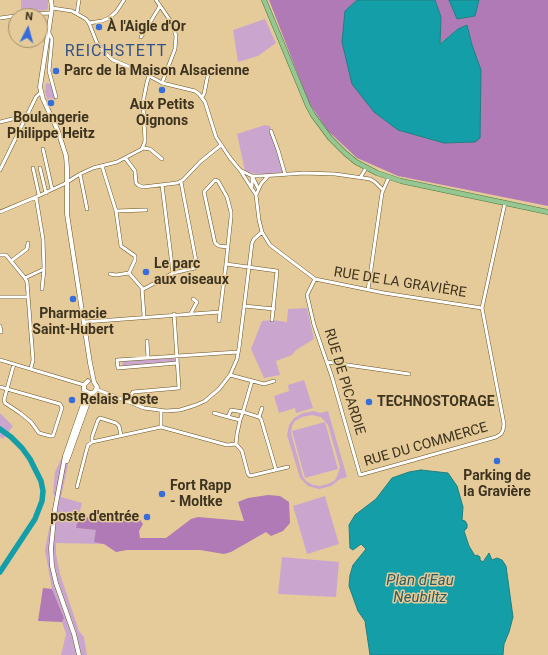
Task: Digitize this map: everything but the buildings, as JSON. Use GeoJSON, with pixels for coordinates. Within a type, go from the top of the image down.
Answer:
{"type":"FeatureCollection","features":[{"type":"Feature","properties":{"kind":"main road"},"geometry":{"type":"LineString","coordinates":[[48,31],[52,8],[51,0]]}},
{"type":"Feature","properties":{"kind":"main road"},"geometry":{"type":"LineString","coordinates":[[264,0],[308,106],[330,138],[345,153],[366,168],[389,177],[548,212]]}},
{"type":"Feature","properties":{"kind":"main road"},"geometry":{"type":"LineString","coordinates":[[46,48],[40,93],[64,146],[67,165],[68,217],[90,363],[96,385],[96,389],[89,393],[63,469],[52,527],[51,559],[56,583],[77,642],[79,655]]}},
{"type":"Feature","properties":{"kind":"main road"},"geometry":{"type":"LineString","coordinates":[[89,393],[84,388],[90,363]]}},
{"type":"Feature","properties":{"kind":"main road"},"geometry":{"type":"LineString","coordinates":[[86,383],[94,382]]}},
{"type":"Feature","properties":{"kind":"street"},"geometry":{"type":"LineString","coordinates":[[77,13],[79,0]]}},
{"type":"Feature","properties":{"kind":"street"},"geometry":{"type":"LineString","coordinates":[[89,23],[102,21],[109,18],[116,12],[124,0]]}},
{"type":"Feature","properties":{"kind":"street"},"geometry":{"type":"LineString","coordinates":[[156,0],[172,23],[176,36],[175,49],[162,83]]}},
{"type":"Feature","properties":{"kind":"street"},"geometry":{"type":"LineString","coordinates":[[141,37],[160,6]]}},
{"type":"Feature","properties":{"kind":"street"},"geometry":{"type":"LineString","coordinates":[[52,8],[77,13],[89,23],[98,43],[109,56],[118,62],[144,73],[162,83],[195,91],[202,97],[214,134],[256,195]]}},
{"type":"Feature","properties":{"kind":"street"},"geometry":{"type":"LineString","coordinates":[[0,18],[24,14],[51,14]]}},
{"type":"Feature","properties":{"kind":"street"},"geometry":{"type":"LineString","coordinates":[[48,31],[52,39],[49,72],[56,97]]}},
{"type":"Feature","properties":{"kind":"street"},"geometry":{"type":"LineString","coordinates":[[202,97],[208,74],[220,71],[223,72]]}},
{"type":"Feature","properties":{"kind":"street"},"geometry":{"type":"LineString","coordinates":[[143,148],[145,141],[143,102],[149,76]]}},
{"type":"Feature","properties":{"kind":"street"},"geometry":{"type":"LineString","coordinates":[[0,170],[24,119],[40,93]]}},
{"type":"Feature","properties":{"kind":"street"},"geometry":{"type":"LineString","coordinates":[[0,122],[16,118],[24,119]]}},
{"type":"Feature","properties":{"kind":"street"},"geometry":{"type":"LineString","coordinates":[[270,131],[276,144],[285,174]]}},
{"type":"Feature","properties":{"kind":"street"},"geometry":{"type":"LineString","coordinates":[[126,158],[135,171],[136,183],[138,186],[143,187],[162,185],[180,182],[200,162],[221,145]]}},
{"type":"Feature","properties":{"kind":"street"},"geometry":{"type":"LineString","coordinates":[[0,212],[38,196],[80,174],[126,158],[143,148],[150,149],[162,159]]}},
{"type":"Feature","properties":{"kind":"street"},"geometry":{"type":"LineString","coordinates":[[44,149],[52,189]]}},
{"type":"Feature","properties":{"kind":"street"},"geometry":{"type":"LineString","coordinates":[[102,166],[116,211],[121,246],[135,256],[135,260],[129,274]]}},
{"type":"Feature","properties":{"kind":"street"},"geometry":{"type":"LineString","coordinates":[[33,168],[43,239],[44,269],[42,288]]}},
{"type":"Feature","properties":{"kind":"street"},"geometry":{"type":"LineString","coordinates":[[40,168],[46,192]]}},
{"type":"Feature","properties":{"kind":"street"},"geometry":{"type":"LineString","coordinates":[[360,178],[366,168]]}},
{"type":"Feature","properties":{"kind":"street"},"geometry":{"type":"LineString","coordinates":[[240,170],[252,176],[304,173],[335,174],[370,179],[383,190]]}},
{"type":"Feature","properties":{"kind":"street"},"geometry":{"type":"LineString","coordinates":[[80,174],[87,209]]}},
{"type":"Feature","properties":{"kind":"street"},"geometry":{"type":"LineString","coordinates":[[252,176],[252,188]]}},
{"type":"Feature","properties":{"kind":"street"},"geometry":{"type":"LineString","coordinates":[[252,176],[258,188]]}},
{"type":"Feature","properties":{"kind":"street"},"geometry":{"type":"LineString","coordinates":[[96,389],[144,408],[161,411],[180,410],[196,405],[219,389],[230,375],[238,352],[253,240],[262,232],[256,195],[263,180],[268,176]]}},
{"type":"Feature","properties":{"kind":"street"},"geometry":{"type":"LineString","coordinates":[[368,290],[383,190],[389,177]]}},
{"type":"Feature","properties":{"kind":"street"},"geometry":{"type":"LineString","coordinates":[[219,321],[228,247],[231,207],[218,181],[215,180],[204,192],[215,243],[219,246],[228,247]]}},
{"type":"Feature","properties":{"kind":"street"},"geometry":{"type":"LineString","coordinates":[[142,290],[173,272],[195,268],[197,266],[180,182]]}},
{"type":"Feature","properties":{"kind":"street"},"geometry":{"type":"LineString","coordinates":[[162,185],[173,272]]}},
{"type":"Feature","properties":{"kind":"street","name":"RUE DU COMMERCE"},"geometry":{"type":"LineString","coordinates":[[360,475],[496,437],[501,434],[504,424],[482,308],[505,203]]}},
{"type":"Feature","properties":{"kind":"street"},"geometry":{"type":"LineString","coordinates":[[116,211],[146,210]]}},
{"type":"Feature","properties":{"kind":"street","name":"RUE DE LA GRAVIÈRE"},"geometry":{"type":"LineString","coordinates":[[262,232],[270,245],[315,279],[368,290],[482,308]]}},
{"type":"Feature","properties":{"kind":"street"},"geometry":{"type":"LineString","coordinates":[[11,261],[27,248],[28,243]]}},
{"type":"Feature","properties":{"kind":"street"},"geometry":{"type":"LineString","coordinates":[[0,255],[6,255],[27,282],[32,360],[31,368]]}},
{"type":"Feature","properties":{"kind":"street"},"geometry":{"type":"LineString","coordinates":[[226,264],[277,271],[272,320]]}},
{"type":"Feature","properties":{"kind":"street"},"geometry":{"type":"LineString","coordinates":[[25,278],[44,269]]}},
{"type":"Feature","properties":{"kind":"street"},"geometry":{"type":"LineString","coordinates":[[110,274],[129,274],[140,285],[142,290],[144,316]]}},
{"type":"Feature","properties":{"kind":"street","name":"RUE DE LA GRAVIÈRE"},"geometry":{"type":"LineString","coordinates":[[307,295],[315,279]]}},
{"type":"Feature","properties":{"kind":"street","name":"RUE DE PICARDIE"},"geometry":{"type":"LineString","coordinates":[[307,295],[314,325],[327,362],[360,475]]}},
{"type":"Feature","properties":{"kind":"street"},"geometry":{"type":"LineString","coordinates":[[0,297],[28,297]]}},
{"type":"Feature","properties":{"kind":"street"},"geometry":{"type":"LineString","coordinates":[[191,313],[197,302],[193,299]]}},
{"type":"Feature","properties":{"kind":"street"},"geometry":{"type":"LineString","coordinates":[[244,306],[274,309]]}},
{"type":"Feature","properties":{"kind":"street"},"geometry":{"type":"LineString","coordinates":[[84,322],[144,316],[220,312]]}},
{"type":"Feature","properties":{"kind":"street"},"geometry":{"type":"LineString","coordinates":[[128,402],[132,392],[179,388],[174,314]]}},
{"type":"Feature","properties":{"kind":"street"},"geometry":{"type":"LineString","coordinates":[[0,326],[1,332]]}},
{"type":"Feature","properties":{"kind":"street"},"geometry":{"type":"LineString","coordinates":[[147,341],[148,358]]}},
{"type":"Feature","properties":{"kind":"street"},"geometry":{"type":"LineString","coordinates":[[177,363],[118,368],[117,360],[238,352]]}},
{"type":"Feature","properties":{"kind":"street"},"geometry":{"type":"LineString","coordinates":[[0,360],[86,383]]}},
{"type":"Feature","properties":{"kind":"street"},"geometry":{"type":"LineString","coordinates":[[327,362],[409,374]]}},
{"type":"Feature","properties":{"kind":"street"},"geometry":{"type":"LineString","coordinates":[[0,387],[7,389],[62,406],[53,436],[39,433],[31,422],[5,404],[4,400],[7,389],[14,364]]}},
{"type":"Feature","properties":{"kind":"street"},"geometry":{"type":"LineString","coordinates":[[230,375],[264,384],[274,381]]}},
{"type":"Feature","properties":{"kind":"street"},"geometry":{"type":"LineString","coordinates":[[252,381],[240,420],[236,444],[242,451],[249,475],[252,476],[288,467]]}},
{"type":"Feature","properties":{"kind":"street"},"geometry":{"type":"LineString","coordinates":[[259,417],[262,408]]}},
{"type":"Feature","properties":{"kind":"street"},"geometry":{"type":"LineString","coordinates":[[228,417],[230,411],[232,410],[259,417],[262,421],[276,470]]}},
{"type":"Feature","properties":{"kind":"street"},"geometry":{"type":"LineString","coordinates":[[160,426],[161,411]]}},
{"type":"Feature","properties":{"kind":"street"},"geometry":{"type":"LineString","coordinates":[[214,413],[240,420]]}},
{"type":"Feature","properties":{"kind":"street"},"geometry":{"type":"LineString","coordinates":[[92,442],[96,425],[100,418],[116,423],[119,426],[121,435]]}},
{"type":"Feature","properties":{"kind":"street"},"geometry":{"type":"LineString","coordinates":[[77,486],[88,445],[92,442],[160,426],[227,445],[236,444]]}},
{"type":"Feature","properties":{"kind":"shaded area"},"geometry":{"type":"Polygon","coordinates":[[[21,0],[48,0],[48,8],[21,8],[21,0]]]}},
{"type":"Feature","properties":{"kind":"shaded area"},"geometry":{"type":"Polygon","coordinates":[[[269,0],[357,0],[345,11],[398,130],[444,143],[475,142],[472,45],[467,25],[458,29],[439,44],[441,17],[435,0],[449,0],[457,19],[475,16],[479,0],[548,0],[548,206],[398,176],[357,158],[328,131],[309,103],[269,0]]]}},
{"type":"Feature","properties":{"kind":"shaded area"},"geometry":{"type":"Polygon","coordinates":[[[265,19],[276,43],[258,56],[238,62],[233,30],[265,19]]]}},
{"type":"Feature","properties":{"kind":"shaded area"},"geometry":{"type":"Polygon","coordinates":[[[46,83],[51,84],[56,100],[48,102],[45,92],[46,83]]]}},
{"type":"Feature","properties":{"kind":"shaded area"},"geometry":{"type":"Polygon","coordinates":[[[265,125],[270,126],[283,172],[268,175],[255,174],[245,171],[237,134],[265,125]]]}},
{"type":"Feature","properties":{"kind":"shaded area"},"geometry":{"type":"Polygon","coordinates":[[[307,308],[314,339],[296,350],[292,355],[276,361],[280,375],[264,378],[251,349],[262,321],[272,320],[287,322],[288,309],[307,308]]]}},
{"type":"Feature","properties":{"kind":"shaded area"},"geometry":{"type":"Polygon","coordinates":[[[173,358],[176,360],[174,362],[124,366],[122,364],[124,361],[173,358]]]}},
{"type":"Feature","properties":{"kind":"shaded area"},"geometry":{"type":"Polygon","coordinates":[[[304,380],[313,408],[296,413],[295,408],[279,413],[274,396],[289,391],[288,385],[304,380]]]}},
{"type":"Feature","properties":{"kind":"shaded area"},"geometry":{"type":"Polygon","coordinates":[[[314,411],[320,413],[328,411],[347,477],[340,479],[331,486],[319,489],[308,486],[300,478],[287,435],[289,425],[294,418],[303,413],[314,411]],[[312,415],[302,417],[295,421],[292,426],[291,433],[303,477],[306,481],[313,485],[320,486],[335,480],[340,467],[328,425],[321,417],[312,415]]]}},
{"type":"Feature","properties":{"kind":"shaded area"},"geometry":{"type":"Polygon","coordinates":[[[0,413],[13,426],[3,439],[0,437],[0,413]]]}},
{"type":"Feature","properties":{"kind":"shaded area"},"geometry":{"type":"Polygon","coordinates":[[[325,422],[338,469],[305,478],[292,431],[325,422]]]}},
{"type":"Feature","properties":{"kind":"shaded area"},"geometry":{"type":"Polygon","coordinates":[[[63,455],[68,465],[61,497],[82,503],[76,528],[96,530],[104,544],[56,543],[56,554],[60,574],[79,631],[84,637],[87,655],[61,655],[66,634],[62,622],[64,618],[52,589],[45,550],[55,497],[53,493],[55,472],[63,455]]]}},
{"type":"Feature","properties":{"kind":"shaded area"},"geometry":{"type":"Polygon","coordinates":[[[268,495],[280,496],[289,502],[290,523],[283,531],[271,536],[266,532],[231,552],[224,554],[200,550],[127,550],[116,552],[104,544],[94,542],[96,530],[76,528],[78,518],[136,514],[143,524],[139,531],[140,538],[166,538],[191,519],[198,517],[244,521],[238,502],[248,498],[268,495]]]}},
{"type":"Feature","properties":{"kind":"shaded area"},"geometry":{"type":"Polygon","coordinates":[[[325,496],[339,544],[307,554],[293,506],[325,496]]]}},
{"type":"Feature","properties":{"kind":"shaded area"},"geometry":{"type":"Polygon","coordinates":[[[282,557],[339,562],[336,597],[278,594],[282,557]]]}},
{"type":"Feature","properties":{"kind":"shaded area"},"geometry":{"type":"Polygon","coordinates":[[[43,588],[52,589],[64,618],[62,622],[38,621],[43,588]]]}},
{"type":"Feature","properties":{"kind":"water"},"geometry":{"type":"Polygon","coordinates":[[[357,0],[435,0],[441,17],[440,44],[458,29],[467,25],[481,70],[480,138],[475,142],[444,143],[398,130],[374,112],[352,84],[342,42],[345,11],[357,0]]]}},
{"type":"Feature","properties":{"kind":"water"},"geometry":{"type":"Polygon","coordinates":[[[449,0],[479,0],[475,16],[457,19],[449,0]]]}},
{"type":"Feature","properties":{"kind":"water","name":"Plan d'Eau Neubiltz"},"geometry":{"type":"Polygon","coordinates":[[[421,470],[448,473],[457,486],[463,507],[462,520],[467,524],[467,528],[464,531],[469,546],[475,556],[477,555],[480,557],[480,560],[483,562],[489,553],[492,560],[497,558],[502,560],[506,566],[513,617],[504,644],[503,655],[370,655],[365,621],[358,611],[349,586],[353,565],[366,549],[361,544],[353,550],[350,548],[349,525],[355,515],[376,499],[392,478],[409,472],[421,470]]]}},
{"type":"Feature","properties":{"kind":"waterway"},"geometry":{"type":"LineString","coordinates":[[0,429],[11,437],[30,459],[41,481],[43,491],[42,501],[35,519],[0,572]]}},
{"type":"Feature","properties":{"kind":"place","name":"À l'Aigle d'Or"},"geometry":{"type":"Point","coordinates":[99,27]}},
{"type":"Feature","properties":{"kind":"place","name":"Parc de la Maison Alsacienne"},"geometry":{"type":"Point","coordinates":[56,71]}},
{"type":"Feature","properties":{"kind":"place","name":"Aux Petits Oignons"},"geometry":{"type":"Point","coordinates":[162,90]}},
{"type":"Feature","properties":{"kind":"place","name":"Boulangerie Philippe Heitz"},"geometry":{"type":"Point","coordinates":[51,103]}},
{"type":"Feature","properties":{"kind":"place","name":"Le parc aux oiseaux"},"geometry":{"type":"Point","coordinates":[146,272]}},
{"type":"Feature","properties":{"kind":"place","name":"Pharmacie Saint-Hubert"},"geometry":{"type":"Point","coordinates":[73,299]}},
{"type":"Feature","properties":{"kind":"place","name":"Relais Poste"},"geometry":{"type":"Point","coordinates":[72,400]}},
{"type":"Feature","properties":{"kind":"place","name":"TECHNOSTORAGE"},"geometry":{"type":"Point","coordinates":[369,402]}},
{"type":"Feature","properties":{"kind":"place","name":"Parking de la Gravière"},"geometry":{"type":"Point","coordinates":[497,461]}},
{"type":"Feature","properties":{"kind":"place","name":"Fort Rapp - Moltke"},"geometry":{"type":"Point","coordinates":[162,494]}},
{"type":"Feature","properties":{"kind":"place","name":"poste d'entrée"},"geometry":{"type":"Point","coordinates":[147,517]}},
{"type":"Feature","properties":{"kind":"district","name":"REICHSTETT"},"geometry":{"type":"Point","coordinates":[116,52]}}]}
